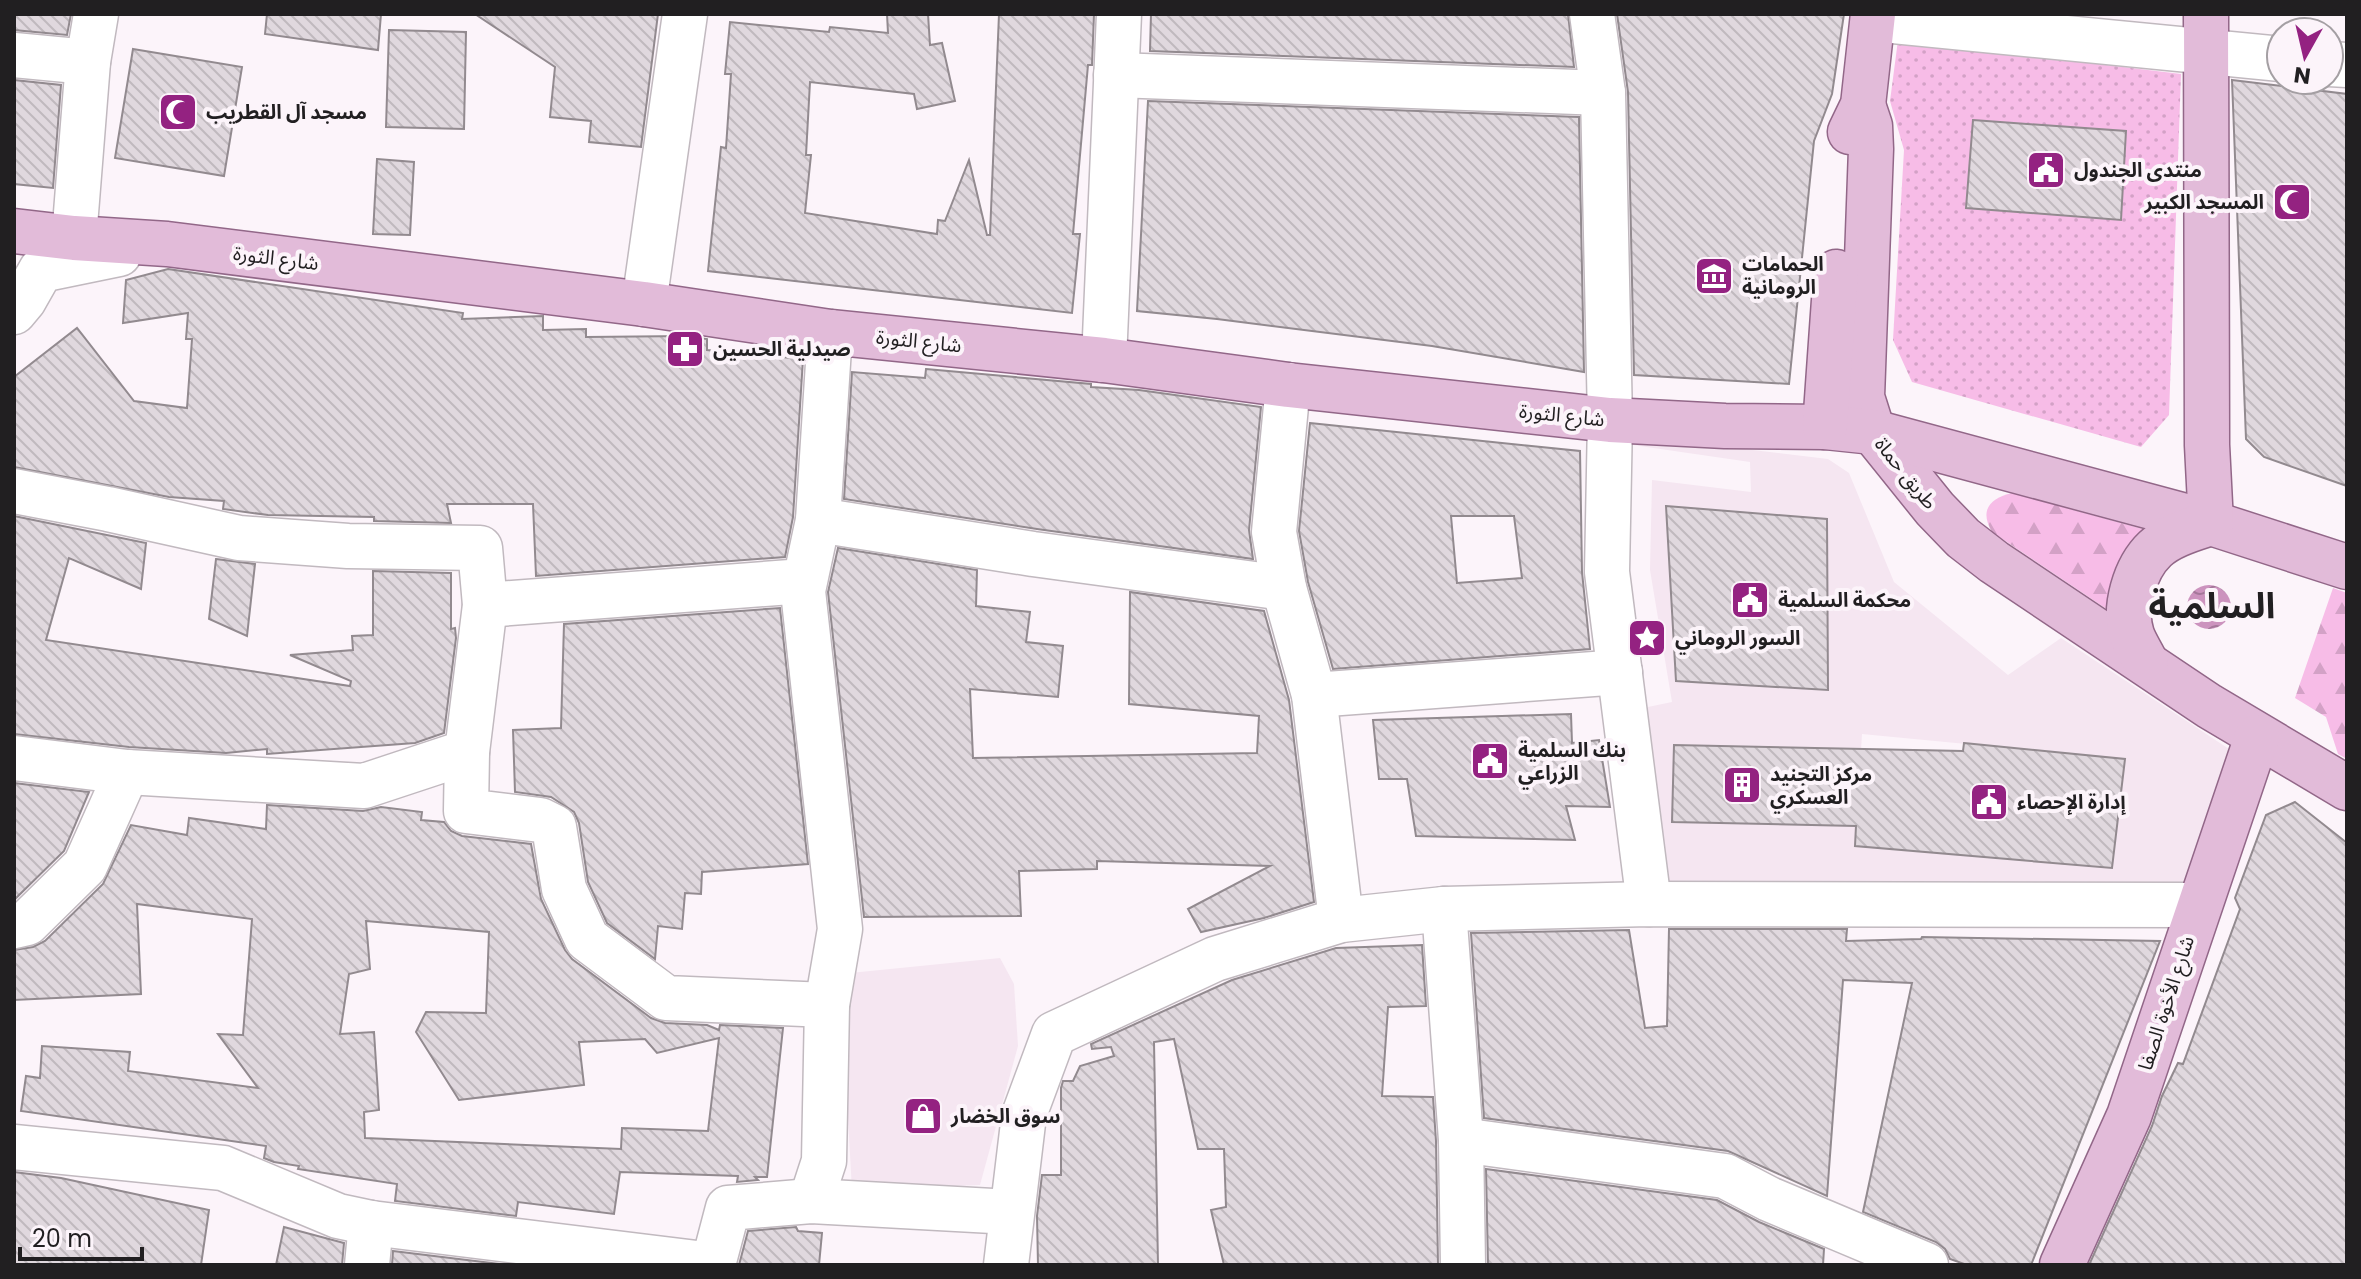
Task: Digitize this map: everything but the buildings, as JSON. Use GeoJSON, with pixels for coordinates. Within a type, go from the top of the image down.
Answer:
{"type":"FeatureCollection","features":[{"type":"Feature","properties":{"kind":"main road"},"geometry":{"type":"LineString","coordinates":[[1825,427],[1846,147],[1852,125],[1863,105],[1873,17]]}},
{"type":"Feature","properties":{"kind":"main road"},"geometry":{"type":"LineString","coordinates":[[2146,663],[2132,634],[2129,607],[2139,571],[2156,548],[2179,534],[2211,523],[2207,429],[2206,33]]}},
{"type":"Feature","properties":{"kind":"main road"},"geometry":{"type":"LineString","coordinates":[[1863,105],[1870,126],[1871,149],[1862,397],[1873,432]]}},
{"type":"Feature","properties":{"kind":"main road","name":"شارع الثورة"},"geometry":{"type":"LineString","coordinates":[[14,231],[167,244],[644,304],[830,332],[1104,360],[1288,385],[1610,420],[1825,427],[1873,432]]}},
{"type":"Feature","properties":{"kind":"main road","name":"طريق حماة"},"geometry":{"type":"LineString","coordinates":[[1873,432],[2211,523],[2347,567]]}},
{"type":"Feature","properties":{"kind":"main road","name":"طريق حماة"},"geometry":{"type":"LineString","coordinates":[[1873,432],[1935,509],[1963,538],[1994,562],[2257,737],[2347,788]]}},
{"type":"Feature","properties":{"kind":"main road","name":"شارع الأخوة الصفا"},"geometry":{"type":"LineString","coordinates":[[2062,1265],[2129,1116],[2257,737]]}},
{"type":"Feature","properties":{"kind":"street"},"geometry":{"type":"LineString","coordinates":[[74,238],[88,62],[96,14]]}},
{"type":"Feature","properties":{"kind":"street"},"geometry":{"type":"LineString","coordinates":[[644,304],[685,14]]}},
{"type":"Feature","properties":{"kind":"street"},"geometry":{"type":"LineString","coordinates":[[1104,360],[1119,14]]}},
{"type":"Feature","properties":{"kind":"street"},"geometry":{"type":"LineString","coordinates":[[1592,14],[1603,93],[1610,420],[1607,572],[1649,904]]}},
{"type":"Feature","properties":{"kind":"street"},"geometry":{"type":"LineString","coordinates":[[1873,17],[2206,33],[2265,53]]}},
{"type":"Feature","properties":{"kind":"street"},"geometry":{"type":"LineString","coordinates":[[14,55],[88,62]]}},
{"type":"Feature","properties":{"kind":"street"},"geometry":{"type":"LineString","coordinates":[[1116,75],[1603,93]]}},
{"type":"Feature","properties":{"kind":"street"},"geometry":{"type":"LineString","coordinates":[[14,312],[41,270],[167,244]]}},
{"type":"Feature","properties":{"kind":"street"},"geometry":{"type":"LineString","coordinates":[[811,1201],[824,1161],[827,1005],[840,929],[803,591],[818,520],[830,332]]}},
{"type":"Feature","properties":{"kind":"street"},"geometry":{"type":"LineString","coordinates":[[1288,385],[1274,532],[1284,588],[1314,695],[1341,920]]}},
{"type":"Feature","properties":{"kind":"street"},"geometry":{"type":"LineString","coordinates":[[14,491],[239,538],[348,546],[480,548],[485,605],[467,752],[466,811],[540,820],[554,827],[564,889],[587,939],[666,998],[827,1005]]}},
{"type":"Feature","properties":{"kind":"street"},"geometry":{"type":"LineString","coordinates":[[818,520],[1033,554],[1284,588]]}},
{"type":"Feature","properties":{"kind":"street"},"geometry":{"type":"LineString","coordinates":[[485,605],[804,581]]}},
{"type":"Feature","properties":{"kind":"street"},"geometry":{"type":"LineString","coordinates":[[1314,695],[1620,672]]}},
{"type":"Feature","properties":{"kind":"street"},"geometry":{"type":"LineString","coordinates":[[14,758],[127,772],[364,786],[467,752]]}},
{"type":"Feature","properties":{"kind":"street"},"geometry":{"type":"LineString","coordinates":[[14,926],[27,923],[85,866],[127,772]]}},
{"type":"Feature","properties":{"kind":"street"},"geometry":{"type":"LineString","coordinates":[[1006,1265],[1024,1115],[1054,1034],[1215,959],[1341,920],[1444,909],[1649,904],[2199,905]]}},
{"type":"Feature","properties":{"kind":"street"},"geometry":{"type":"LineString","coordinates":[[1444,909],[1461,1140],[1463,1265]]}},
{"type":"Feature","properties":{"kind":"street"},"geometry":{"type":"LineString","coordinates":[[1461,1140],[1725,1176],[1769,1199],[1926,1265]]}},
{"type":"Feature","properties":{"kind":"street"},"geometry":{"type":"LineString","coordinates":[[14,1147],[223,1168],[338,1216],[369,1244],[713,1265],[728,1208],[811,1201],[1011,1212]]}},
{"type":"Feature","properties":{"kind":"shaded area"},"geometry":{"type":"Polygon","coordinates":[[[1619,434],[1828,459],[1849,473],[1894,582],[2008,675],[2061,638],[2229,749],[2182,894],[1657,889],[1619,607],[1619,434]],[[1626,444],[1623,573],[1643,708],[1672,702],[1650,570],[1652,480],[1751,492],[1750,462],[1626,444]],[[1666,506],[1676,681],[1828,690],[1827,519],[1666,506]],[[1862,734],[1855,846],[2112,867],[2124,759],[1862,734]],[[1674,745],[1672,822],[1812,748],[1674,745]]]}},
{"type":"Feature","properties":{"kind":"shaded area","name":"سوق الخضار"},"geometry":{"type":"Polygon","coordinates":[[[1000,958],[1014,984],[1018,1046],[980,1185],[852,1190],[840,974],[1000,958]]]}},
{"type":"Feature","properties":{"kind":"green space"},"geometry":{"type":"Polygon","coordinates":[[[1898,40],[2181,74],[2169,415],[2141,447],[1912,382],[1893,340],[1904,150],[1890,101],[1898,40]]]}},
{"type":"Feature","properties":{"kind":"green space"},"geometry":{"type":"Polygon","coordinates":[[[2012,493],[2161,534],[2117,616],[1992,532],[1987,517],[1989,506],[1998,498],[2012,493]]]}},
{"type":"Feature","properties":{"kind":"green space"},"geometry":{"type":"Polygon","coordinates":[[[2333,588],[2347,593],[2347,759],[2338,754],[2326,717],[2295,698],[2333,588]]]}},
{"type":"Feature","properties":{"kind":"water"},"geometry":{"type":"Polygon","coordinates":[[[2209,585],[2224,592],[2231,607],[2224,622],[2209,629],[2194,622],[2187,607],[2194,592],[2209,585]]]}},
{"type":"Feature","properties":{"kind":"place","name":"مسجد آل القطريب"},"geometry":{"type":"Point","coordinates":[178,112]}},
{"type":"Feature","properties":{"kind":"place","name":"منتدى الجندول"},"geometry":{"type":"Point","coordinates":[2046,170]}},
{"type":"Feature","properties":{"kind":"place","name":"المسجد الكبير"},"geometry":{"type":"Point","coordinates":[2292,202]}},
{"type":"Feature","properties":{"kind":"place","name":"الحمامات الرومانية"},"geometry":{"type":"Point","coordinates":[1714,276]}},
{"type":"Feature","properties":{"kind":"place","name":"صيدلية الحسين"},"geometry":{"type":"Point","coordinates":[685,349]}},
{"type":"Feature","properties":{"kind":"place","name":"محكمة السلمية"},"geometry":{"type":"Point","coordinates":[1750,600]}},
{"type":"Feature","properties":{"kind":"place","name":"السور الروماني"},"geometry":{"type":"Point","coordinates":[1647,638]}},
{"type":"Feature","properties":{"kind":"place","name":"بنك السلمية الزراعي"},"geometry":{"type":"Point","coordinates":[1490,761]}},
{"type":"Feature","properties":{"kind":"place","name":"مركز التجنيد العسكري"},"geometry":{"type":"Point","coordinates":[1742,785]}},
{"type":"Feature","properties":{"kind":"place","name":"إدارة الإحصاء"},"geometry":{"type":"Point","coordinates":[1989,802]}},
{"type":"Feature","properties":{"kind":"place","name":"سوق الخضار"},"geometry":{"type":"Point","coordinates":[923,1116]}},
{"type":"Feature","properties":{"kind":"district","name":"السلمية"},"geometry":{"type":"Point","coordinates":[2212,605]}}]}
